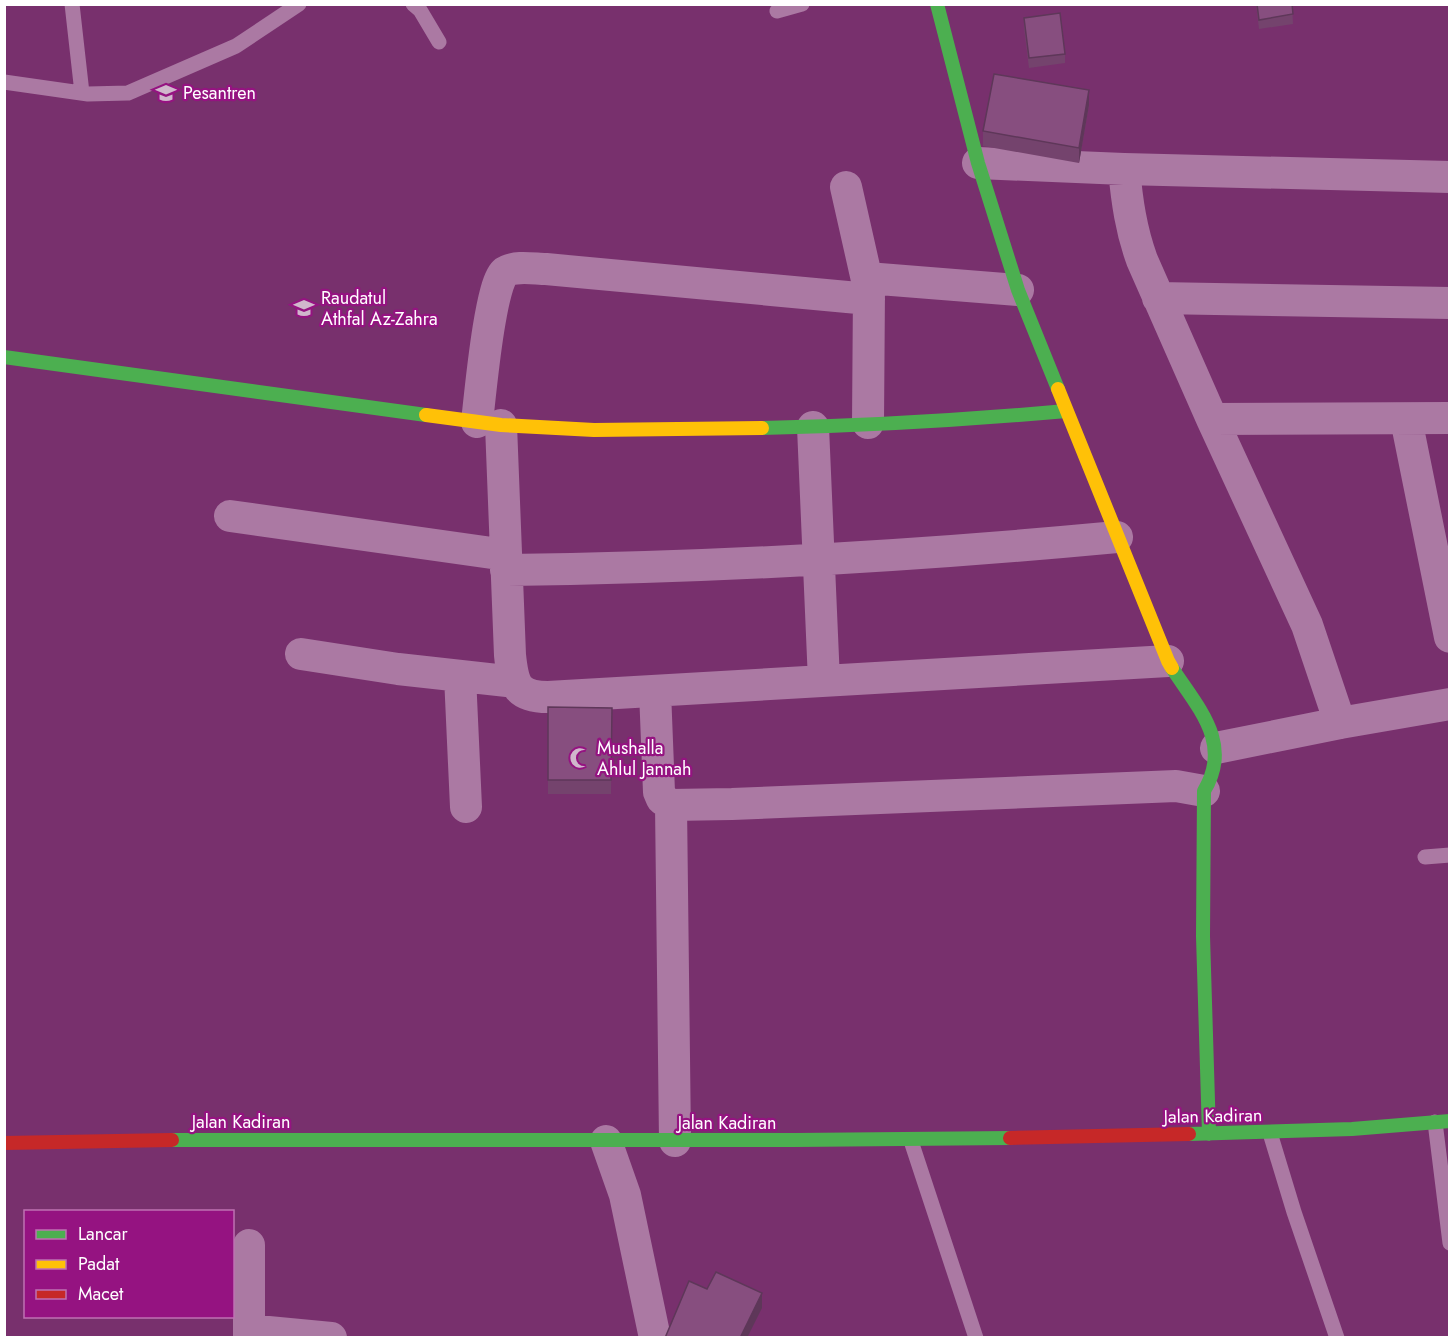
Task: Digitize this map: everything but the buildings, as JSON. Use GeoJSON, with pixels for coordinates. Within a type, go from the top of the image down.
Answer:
{"type":"FeatureCollection","features":[{"type":"Feature","properties":{"kind":"street"},"geometry":{"type":"LineString","coordinates":[[937,4],[978,163],[1018,290],[1168,661],[1208,723],[1216,748],[1213,776],[1204,791],[1203,936],[1209,1134]]}},
{"type":"Feature","properties":{"kind":"street"},"geometry":{"type":"LineString","coordinates":[[978,163],[1449,177]]}},
{"type":"Feature","properties":{"kind":"street"},"geometry":{"type":"LineString","coordinates":[[1124,169],[1134,237],[1158,298],[1307,625],[1340,723]]}},
{"type":"Feature","properties":{"kind":"street"},"geometry":{"type":"LineString","coordinates":[[846,187],[868,289],[868,423]]}},
{"type":"Feature","properties":{"kind":"street"},"geometry":{"type":"LineString","coordinates":[[1018,290],[868,289],[546,269],[507,270],[502,274],[497,285],[492,304],[489,423],[506,562],[510,655],[515,682],[520,691],[536,697],[1168,661]]}},
{"type":"Feature","properties":{"kind":"street"},"geometry":{"type":"LineString","coordinates":[[1158,298],[1449,303]]}},
{"type":"Feature","properties":{"kind":"street"},"geometry":{"type":"LineString","coordinates":[[4,357],[489,423],[594,430],[813,427],[1066,411]]}},
{"type":"Feature","properties":{"kind":"street"},"geometry":{"type":"LineString","coordinates":[[1212,419],[1449,418]]}},
{"type":"Feature","properties":{"kind":"street"},"geometry":{"type":"LineString","coordinates":[[1406,419],[1449,637]]}},
{"type":"Feature","properties":{"kind":"street"},"geometry":{"type":"LineString","coordinates":[[813,427],[824,681]]}},
{"type":"Feature","properties":{"kind":"street"},"geometry":{"type":"LineString","coordinates":[[230,516],[506,562],[820,560],[963,551],[1117,537]]}},
{"type":"Feature","properties":{"kind":"street"},"geometry":{"type":"LineString","coordinates":[[301,654],[515,682]]}},
{"type":"Feature","properties":{"kind":"street"},"geometry":{"type":"LineString","coordinates":[[460,676],[466,807]]}},
{"type":"Feature","properties":{"kind":"street"},"geometry":{"type":"LineString","coordinates":[[655,691],[659,792],[663,799],[671,805],[1176,786],[1204,791]]}},
{"type":"Feature","properties":{"kind":"street"},"geometry":{"type":"LineString","coordinates":[[1216,748],[1449,704]]}},
{"type":"Feature","properties":{"kind":"street"},"geometry":{"type":"LineString","coordinates":[[671,805],[675,1141]]}},
{"type":"Feature","properties":{"kind":"street","name":"Jalan Kadiran"},"geometry":{"type":"LineString","coordinates":[[4,1143],[226,1139],[911,1141],[1270,1133],[1442,1121]]}},
{"type":"Feature","properties":{"kind":"street"},"geometry":{"type":"LineString","coordinates":[[606,1141],[625,1195],[655,1338]]}},
{"type":"Feature","properties":{"kind":"street"},"geometry":{"type":"LineString","coordinates":[[249,1245],[249,1334],[331,1338]]}},
{"type":"Feature","properties":{"kind":"lane"},"geometry":{"type":"LineString","coordinates":[[72,4],[82,93]]}},
{"type":"Feature","properties":{"kind":"lane"},"geometry":{"type":"LineString","coordinates":[[4,82],[82,93],[128,93],[236,46],[299,4]]}},
{"type":"Feature","properties":{"kind":"lane"},"geometry":{"type":"LineString","coordinates":[[413,4],[420,10],[439,42]]}},
{"type":"Feature","properties":{"kind":"lane"},"geometry":{"type":"LineString","coordinates":[[777,11],[802,4]]}},
{"type":"Feature","properties":{"kind":"lane"},"geometry":{"type":"LineString","coordinates":[[1425,857],[1449,855]]}},
{"type":"Feature","properties":{"kind":"lane"},"geometry":{"type":"LineString","coordinates":[[1442,1121],[1449,1243]]}},
{"type":"Feature","properties":{"kind":"lane"},"geometry":{"type":"LineString","coordinates":[[1270,1133],[1337,1338]]}},
{"type":"Feature","properties":{"kind":"lane"},"geometry":{"type":"LineString","coordinates":[[911,1141],[976,1338]]}},
{"type":"Feature","properties":{"kind":"traffic: fast"},"geometry":{"type":"LineString","coordinates":[[937,4],[978,163],[1018,290],[1058,389]]}},
{"type":"Feature","properties":{"kind":"traffic: fast"},"geometry":{"type":"LineString","coordinates":[[4,357],[426,415]]}},
{"type":"Feature","properties":{"kind":"traffic: fast"},"geometry":{"type":"LineString","coordinates":[[762,428],[914,422],[1066,411]]}},
{"type":"Feature","properties":{"kind":"traffic: fast"},"geometry":{"type":"LineString","coordinates":[[1172,668],[1209,726],[1215,757],[1212,774],[1204,791],[1203,936],[1209,1134]]}},
{"type":"Feature","properties":{"kind":"traffic: fast"},"geometry":{"type":"LineString","coordinates":[[1189,1134],[1352,1129],[1450,1121]]}},
{"type":"Feature","properties":{"kind":"traffic: fast"},"geometry":{"type":"LineString","coordinates":[[172,1140],[1010,1138]]}},
{"type":"Feature","properties":{"kind":"traffic: slow"},"geometry":{"type":"LineString","coordinates":[[1058,389],[1172,668]]}},
{"type":"Feature","properties":{"kind":"traffic: slow"},"geometry":{"type":"LineString","coordinates":[[426,415],[501,425],[594,430],[762,428]]}},
{"type":"Feature","properties":{"kind":"traffic: jam"},"geometry":{"type":"LineString","coordinates":[[1010,1138],[1189,1134]]}},
{"type":"Feature","properties":{"kind":"traffic: jam"},"geometry":{"type":"LineString","coordinates":[[4,1143],[172,1140]]}},
{"type":"Feature","properties":{"kind":"place","name":"Pesantren"},"geometry":{"type":"Point","coordinates":[166,93]}},
{"type":"Feature","properties":{"kind":"place","name":"Raudatul Athfal Az-Zahra"},"geometry":{"type":"Point","coordinates":[304,308]}},
{"type":"Feature","properties":{"kind":"place","name":"Mushalla Ahlul Jannah"},"geometry":{"type":"Point","coordinates":[580,758]}}]}
